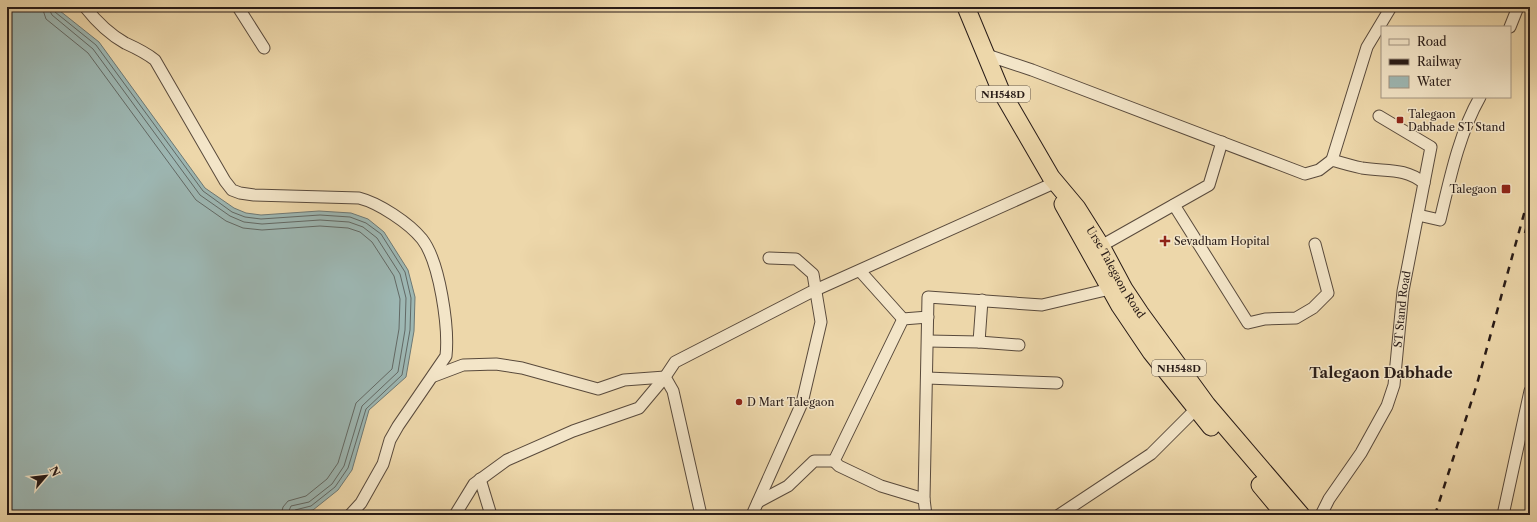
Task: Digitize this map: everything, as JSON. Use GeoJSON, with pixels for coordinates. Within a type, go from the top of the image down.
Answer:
{"type":"FeatureCollection","features":[{"type":"Feature","properties":{"kind":"highway","name":"Urse Talegaon Road"},"geometry":{"type":"LineString","coordinates":[[966,7],[984,54],[1000,89],[1052,180],[1077,208],[1136,307],[1200,405],[1301,515]]}},
{"type":"Feature","properties":{"kind":"highway","name":"NH548D"},"geometry":{"type":"LineString","coordinates":[[1052,180],[1067,214],[1110,290],[1152,352],[1200,405],[1285,515]]}},
{"type":"Feature","properties":{"kind":"street"},"geometry":{"type":"LineString","coordinates":[[85,7],[103,28],[124,42],[146,52],[155,60],[216,168],[232,190],[254,195],[359,198],[368,200],[382,207],[414,231],[423,240],[436,271],[444,309],[447,343],[446,356],[434,376],[398,426],[390,440],[383,464],[360,503],[350,515]]}},
{"type":"Feature","properties":{"kind":"street"},"geometry":{"type":"LineString","coordinates":[[238,7],[264,48]]}},
{"type":"Feature","properties":{"kind":"street"},"geometry":{"type":"LineString","coordinates":[[984,54],[1032,70],[1305,174],[1319,170],[1332,160],[1367,47],[1391,7]]}},
{"type":"Feature","properties":{"kind":"street"},"geometry":{"type":"LineString","coordinates":[[1510,26],[1518,7]]}},
{"type":"Feature","properties":{"kind":"street"},"geometry":{"type":"LineString","coordinates":[[1418,215],[1440,220],[1451,171],[1471,114],[1479,98]]}},
{"type":"Feature","properties":{"kind":"street","name":"ST Stand Road"},"geometry":{"type":"LineString","coordinates":[[1321,515],[1328,499],[1361,453],[1387,406],[1394,385],[1403,291],[1431,147],[1379,116]]}},
{"type":"Feature","properties":{"kind":"street"},"geometry":{"type":"LineString","coordinates":[[1101,246],[1209,185],[1222,142]]}},
{"type":"Feature","properties":{"kind":"street"},"geometry":{"type":"LineString","coordinates":[[1332,160],[1363,168],[1404,172],[1416,177],[1424,183]]}},
{"type":"Feature","properties":{"kind":"street"},"geometry":{"type":"LineString","coordinates":[[455,515],[474,484],[507,460],[573,431],[639,408],[665,377],[675,362],[816,290],[860,271],[1052,180]]}},
{"type":"Feature","properties":{"kind":"street"},"geometry":{"type":"LineString","coordinates":[[1174,205],[1248,323],[1265,319],[1296,318],[1313,308],[1328,293],[1315,244]]}},
{"type":"Feature","properties":{"kind":"street"},"geometry":{"type":"LineString","coordinates":[[752,515],[802,403],[821,322],[813,274],[796,259],[769,258]]}},
{"type":"Feature","properties":{"kind":"street"},"geometry":{"type":"LineString","coordinates":[[860,271],[903,319]]}},
{"type":"Feature","properties":{"kind":"street"},"geometry":{"type":"LineString","coordinates":[[926,515],[924,499],[928,297],[1042,305],[1110,290]]}},
{"type":"Feature","properties":{"kind":"street"},"geometry":{"type":"LineString","coordinates":[[979,342],[982,300]]}},
{"type":"Feature","properties":{"kind":"street"},"geometry":{"type":"LineString","coordinates":[[903,319],[928,317]]}},
{"type":"Feature","properties":{"kind":"street"},"geometry":{"type":"LineString","coordinates":[[834,461],[903,319]]}},
{"type":"Feature","properties":{"kind":"street"},"geometry":{"type":"LineString","coordinates":[[928,341],[979,342],[1019,345]]}},
{"type":"Feature","properties":{"kind":"street"},"geometry":{"type":"LineString","coordinates":[[434,376],[463,364],[496,364],[522,368],[598,389],[624,380],[665,377]]}},
{"type":"Feature","properties":{"kind":"street"},"geometry":{"type":"LineString","coordinates":[[665,377],[673,391],[701,515]]}},
{"type":"Feature","properties":{"kind":"street"},"geometry":{"type":"LineString","coordinates":[[927,378],[1057,383]]}},
{"type":"Feature","properties":{"kind":"street"},"geometry":{"type":"LineString","coordinates":[[1504,515],[1530,391]]}},
{"type":"Feature","properties":{"kind":"street"},"geometry":{"type":"LineString","coordinates":[[1059,515],[1151,454],[1200,405]]}},
{"type":"Feature","properties":{"kind":"street"},"geometry":{"type":"LineString","coordinates":[[758,502],[788,486],[814,461],[834,461],[839,466],[881,486],[924,499]]}},
{"type":"Feature","properties":{"kind":"street"},"geometry":{"type":"LineString","coordinates":[[480,479],[491,515]]}},
{"type":"Feature","properties":{"kind":"water"},"geometry":{"type":"Polygon","coordinates":[[[7,7],[55,7],[99,42],[205,188],[234,208],[246,213],[261,215],[319,211],[351,213],[368,219],[384,232],[408,270],[415,297],[414,331],[406,377],[369,410],[352,470],[338,490],[313,510],[286,515],[7,515],[7,7]]]}},
{"type":"Feature","properties":{"kind":"railway"},"geometry":{"type":"LineString","coordinates":[[1435,515],[1477,384],[1530,192]]}},
{"type":"Feature","properties":{"kind":"railway"},"geometry":{"type":"LineString","coordinates":[[1525,233],[1530,214]]}},
{"type":"Feature","properties":{"kind":"place","name":"Talegaon Dabhade ST Stand"},"geometry":{"type":"Point","coordinates":[1400,120]}},
{"type":"Feature","properties":{"kind":"place","name":"Talegaon"},"geometry":{"type":"Point","coordinates":[1506,189]}},
{"type":"Feature","properties":{"kind":"place","name":"Sevadham Hopital"},"geometry":{"type":"Point","coordinates":[1165,241]}},
{"type":"Feature","properties":{"kind":"place","name":"D Mart Talegaon"},"geometry":{"type":"Point","coordinates":[739,402]}},
{"type":"Feature","properties":{"kind":"district","name":"Talegaon Dabhade"},"geometry":{"type":"Point","coordinates":[1381,373]}}]}
